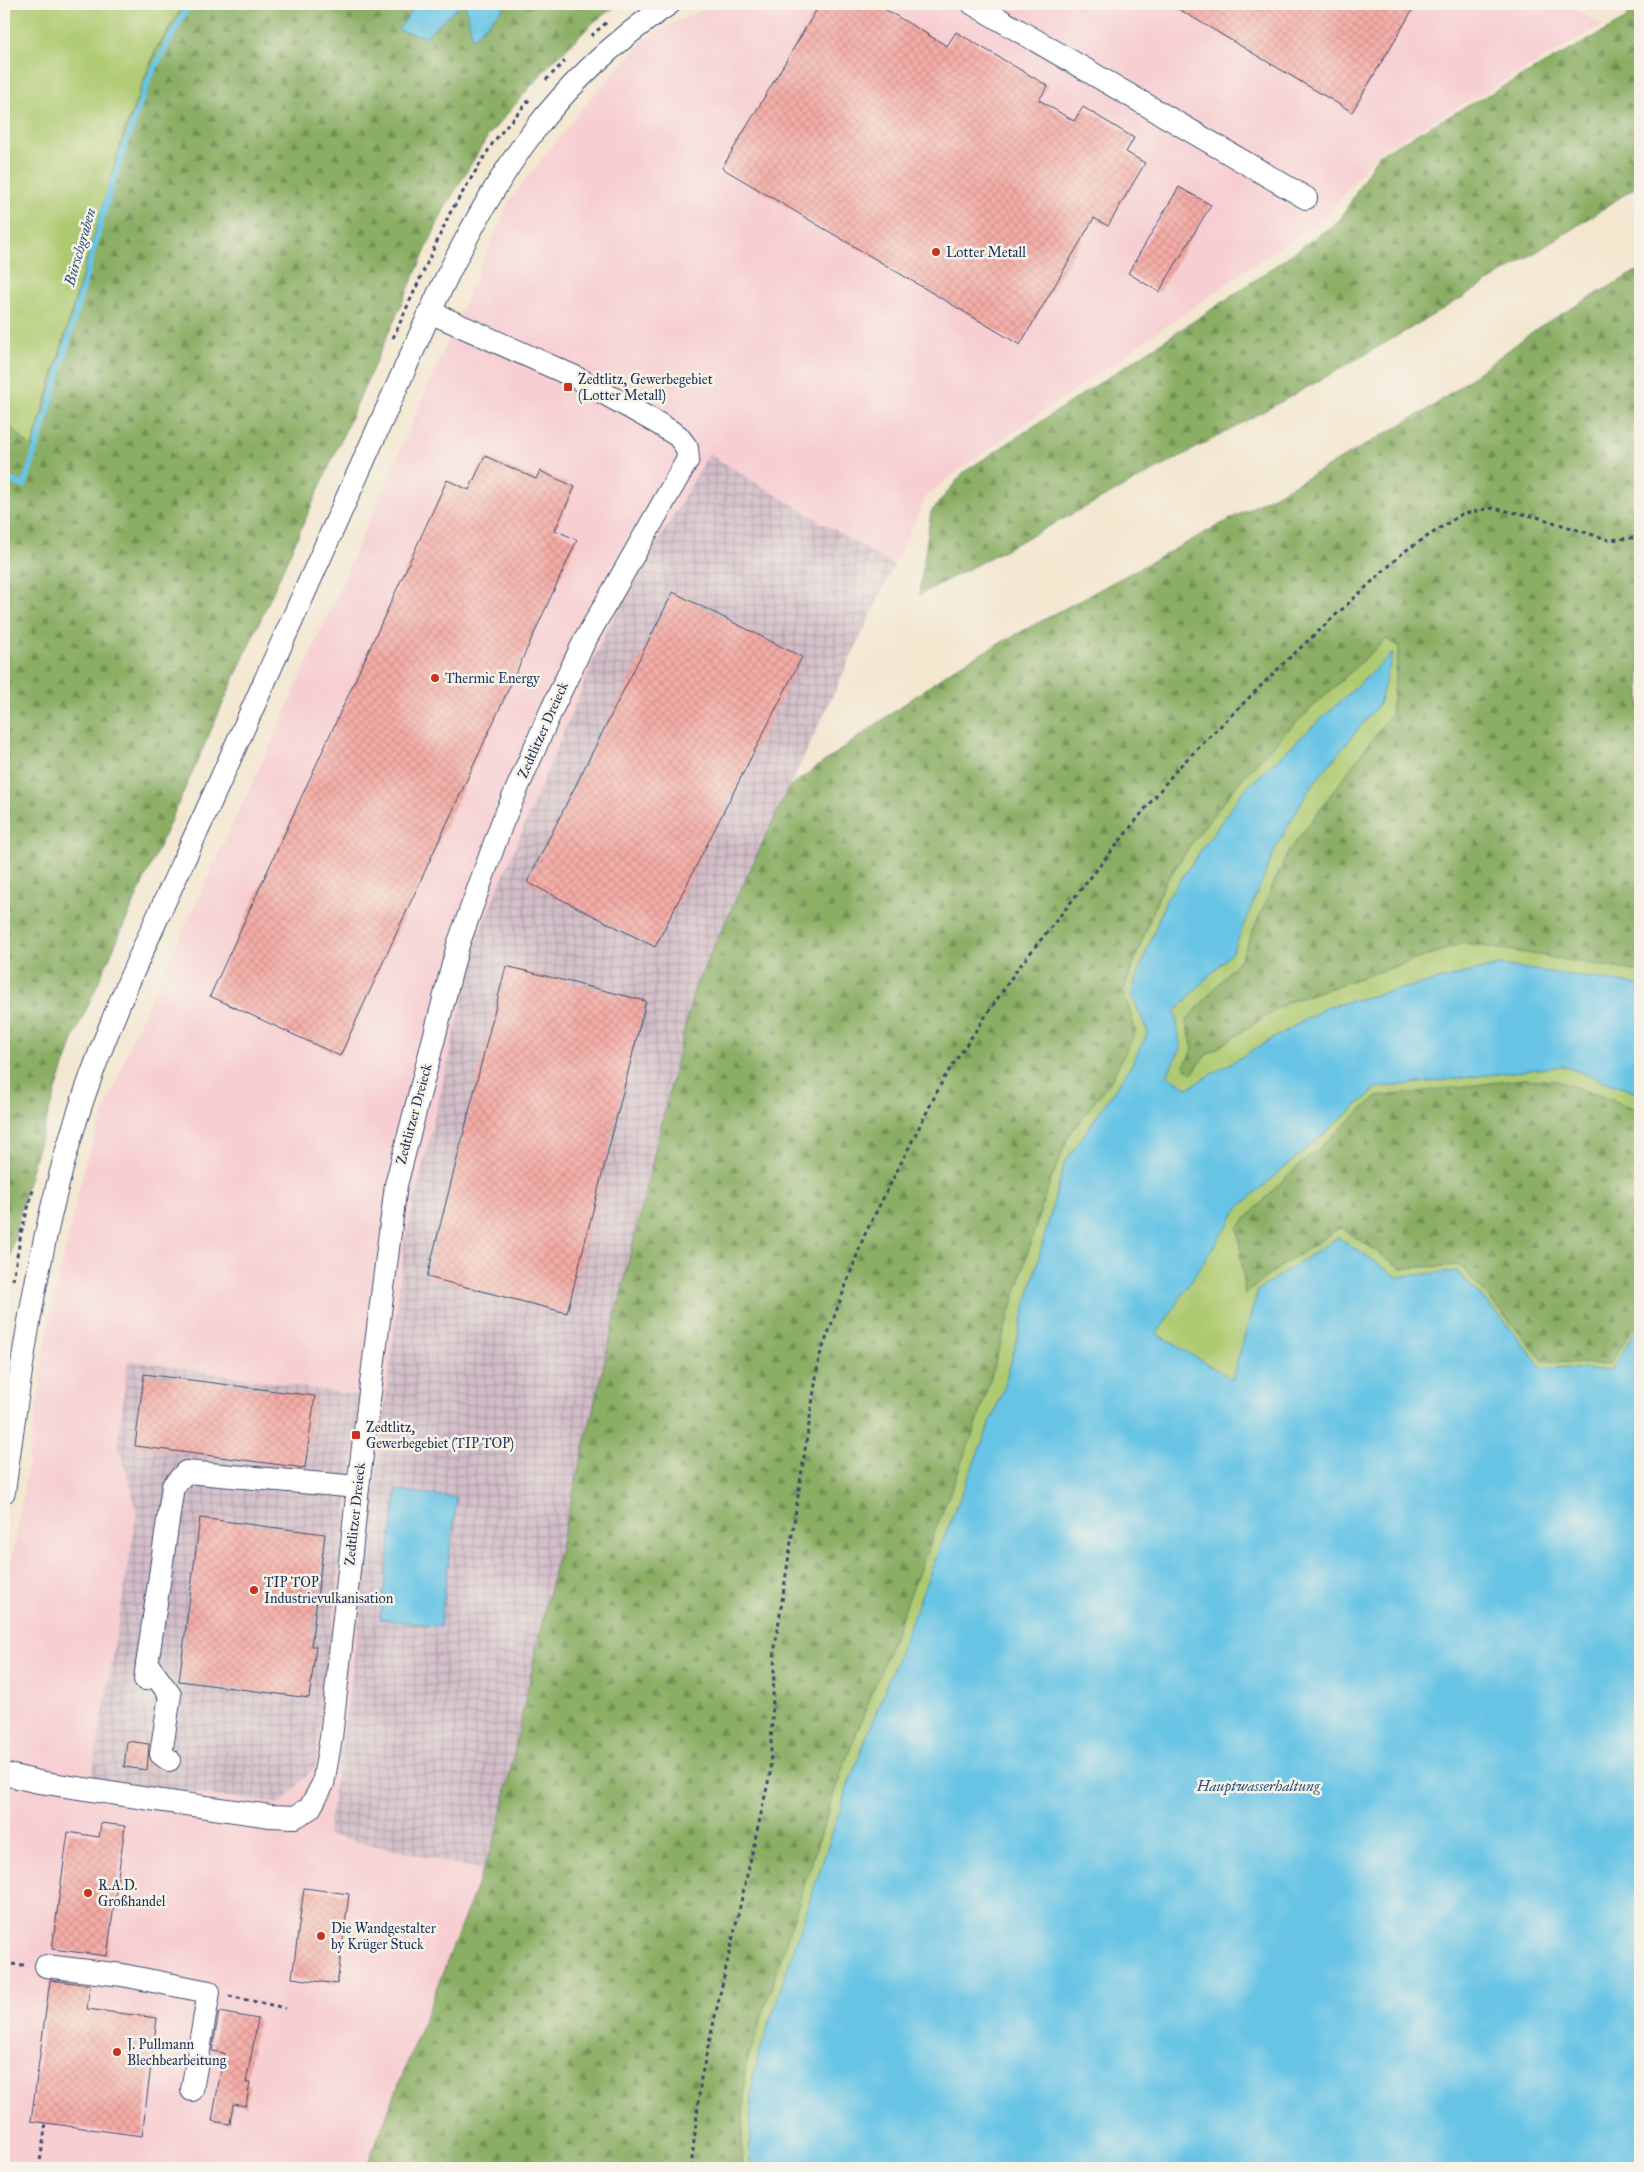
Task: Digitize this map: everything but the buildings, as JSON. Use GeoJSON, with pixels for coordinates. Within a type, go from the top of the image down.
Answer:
{"type":"FeatureCollection","features":[{"type":"Feature","properties":{"kind":"street"},"geometry":{"type":"LineString","coordinates":[[4,1492],[31,1312],[56,1194],[73,1130],[111,1027],[430,312],[473,223],[495,184],[527,138],[559,98],[588,69],[644,21],[669,4]]}},
{"type":"Feature","properties":{"kind":"street"},"geometry":{"type":"LineString","coordinates":[[973,4],[1306,198]]}},
{"type":"Feature","properties":{"kind":"street","name":"Zedtlitzer Dreieck"},"geometry":{"type":"LineString","coordinates":[[4,1774],[127,1796],[270,1816],[295,1817],[310,1808],[323,1784],[331,1738],[358,1488],[396,1185],[458,945],[502,823],[551,711],[584,642],[688,459],[687,448],[678,436],[659,424],[575,377],[430,312]]}},
{"type":"Feature","properties":{"kind":"street"},"geometry":{"type":"LineString","coordinates":[[169,1760],[161,1754],[170,1695],[146,1672],[173,1486],[186,1472],[358,1488]]}},
{"type":"Feature","properties":{"kind":"street"},"geometry":{"type":"LineString","coordinates":[[46,1966],[122,1975],[208,1992],[192,2090]]}},
{"type":"Feature","properties":{"kind":"path"},"geometry":{"type":"LineString","coordinates":[[691,2168],[702,2078],[770,1774],[775,1647],[819,1358],[864,1236],[944,1078],[1016,971],[1177,769],[1285,662],[1405,551],[1462,514],[1492,508],[1537,517],[1609,540],[1640,537]]}},
{"type":"Feature","properties":{"kind":"path"},"geometry":{"type":"LineString","coordinates":[[208,1992],[285,2008]]}},
{"type":"Feature","properties":{"kind":"path"},"geometry":{"type":"LineString","coordinates":[[39,2168],[46,2123]]}},
{"type":"Feature","properties":{"kind":"shaded area"},"geometry":{"type":"Polygon","coordinates":[[[712,4],[1567,4],[1603,25],[1377,153],[1329,213],[960,469],[926,497],[694,989],[541,1626],[497,1834],[366,2168],[4,2168],[4,1591],[17,1534],[49,1320],[85,1163],[134,1035],[284,715],[509,201],[588,101],[647,37],[712,4]]]}},
{"type":"Feature","properties":{"kind":"shaded area","name":"Thermic Energy"},"geometry":{"type":"Polygon","coordinates":[[[709,454],[894,566],[694,989],[541,1626],[497,1834],[483,1870],[327,1835],[354,1660],[405,1240],[478,936],[606,631],[709,454]]]}},
{"type":"Feature","properties":{"kind":"shaded area"},"geometry":{"type":"Polygon","coordinates":[[[128,1360],[361,1396],[315,1767],[280,1804],[92,1779],[137,1512],[118,1442],[128,1360]]]}},
{"type":"Feature","properties":{"kind":"green space"},"geometry":{"type":"Polygon","coordinates":[[[4,4],[185,4],[157,47],[124,133],[32,448],[4,421],[4,4]]]}},
{"type":"Feature","properties":{"kind":"green space"},"geometry":{"type":"Polygon","coordinates":[[[185,4],[417,4],[398,30],[425,37],[462,4],[465,4],[474,38],[507,4],[619,4],[595,21],[548,66],[488,136],[444,209],[74,1037],[25,1193],[4,1290],[4,421],[32,448],[124,133],[157,47],[185,4]]]}},
{"type":"Feature","properties":{"kind":"green space"},"geometry":{"type":"Polygon","coordinates":[[[1640,4],[1640,184],[1465,296],[1376,348],[1194,449],[919,595],[931,512],[964,472],[1232,296],[1340,220],[1378,155],[1623,21],[1640,4]]]}},
{"type":"Feature","properties":{"kind":"green space"},"geometry":{"type":"Polygon","coordinates":[[[1640,269],[1640,972],[1465,943],[1288,1002],[1205,1056],[1192,1074],[1184,1066],[1193,1049],[1186,1021],[1241,958],[1288,852],[1391,714],[1399,646],[1386,639],[1286,732],[1244,776],[1199,833],[1162,887],[1123,991],[1136,1031],[1110,1082],[1069,1135],[1044,1198],[977,1423],[839,1778],[745,2068],[741,2168],[366,2168],[497,1834],[541,1626],[694,989],[789,787],[956,667],[1325,468],[1432,407],[1539,327],[1640,269]]]}},
{"type":"Feature","properties":{"kind":"green space"},"geometry":{"type":"Polygon","coordinates":[[[1386,639],[1400,646],[1392,714],[1288,852],[1241,958],[1186,1021],[1193,1049],[1192,1074],[1205,1056],[1288,1002],[1465,943],[1640,972],[1640,985],[1499,965],[1327,1007],[1188,1088],[1167,1075],[1181,1048],[1175,1011],[1233,951],[1275,849],[1309,789],[1379,704],[1392,654],[1243,791],[1166,900],[1132,993],[1148,1033],[1131,1066],[1064,1164],[1003,1391],[848,1785],[753,2073],[749,2168],[741,2168],[745,2068],[839,1778],[977,1423],[1044,1198],[1069,1135],[1110,1082],[1136,1031],[1123,991],[1162,888],[1199,833],[1244,776],[1286,732],[1386,639]]]}},
{"type":"Feature","properties":{"kind":"green space"},"geometry":{"type":"Polygon","coordinates":[[[1563,1066],[1640,1094],[1640,1110],[1558,1081],[1523,1079],[1323,1145],[1283,1180],[1238,1227],[1245,1293],[1278,1268],[1341,1227],[1401,1268],[1460,1265],[1544,1361],[1640,1319],[1640,1324],[1611,1371],[1541,1367],[1502,1318],[1457,1271],[1397,1277],[1338,1237],[1258,1290],[1232,1379],[1156,1334],[1239,1207],[1377,1088],[1563,1066]]]}},
{"type":"Feature","properties":{"kind":"green space"},"geometry":{"type":"Polygon","coordinates":[[[1523,1079],[1558,1081],[1640,1110],[1640,1319],[1609,1365],[1544,1361],[1460,1265],[1401,1268],[1341,1227],[1278,1268],[1245,1294],[1238,1227],[1283,1180],[1376,1097],[1523,1079]]]}},
{"type":"Feature","properties":{"kind":"water"},"geometry":{"type":"Polygon","coordinates":[[[417,4],[462,4],[425,37],[398,30],[417,4]]]}},
{"type":"Feature","properties":{"kind":"water"},"geometry":{"type":"Polygon","coordinates":[[[465,4],[507,4],[473,38],[465,4]]]}},
{"type":"Feature","properties":{"kind":"water","name":"Hauptwasserhaltung"},"geometry":{"type":"Polygon","coordinates":[[[1393,653],[1379,704],[1309,789],[1275,849],[1233,951],[1175,1011],[1181,1048],[1167,1075],[1188,1088],[1327,1007],[1499,965],[1640,985],[1640,1094],[1563,1066],[1377,1088],[1239,1207],[1157,1334],[1232,1379],[1258,1290],[1338,1237],[1397,1277],[1456,1271],[1502,1318],[1541,1367],[1611,1371],[1640,1324],[1640,2168],[749,2168],[753,2073],[848,1785],[1003,1391],[1064,1164],[1131,1066],[1148,1033],[1131,993],[1166,900],[1243,791],[1393,653]]]}},
{"type":"Feature","properties":{"kind":"water"},"geometry":{"type":"Polygon","coordinates":[[[397,1490],[457,1498],[440,1627],[380,1619],[397,1490]]]}},
{"type":"Feature","properties":{"kind":"waterway","name":"Bürschgraben"},"geometry":{"type":"LineString","coordinates":[[4,478],[24,486],[54,391],[109,193],[148,80],[189,4]]}},
{"type":"Feature","properties":{"kind":"place","name":"Lotter Metall"},"geometry":{"type":"Point","coordinates":[936,252]}},
{"type":"Feature","properties":{"kind":"place","name":"Zedtlitz, Gewerbegebiet (Lotter Metall)"},"geometry":{"type":"Point","coordinates":[568,387]}},
{"type":"Feature","properties":{"kind":"place","name":"Thermic Energy"},"geometry":{"type":"Point","coordinates":[435,678]}},
{"type":"Feature","properties":{"kind":"place","name":"Zedtlitz, Gewerbegebiet (TIP TOP)"},"geometry":{"type":"Point","coordinates":[356,1435]}},
{"type":"Feature","properties":{"kind":"place","name":"TIP TOP Industrievulkanisation"},"geometry":{"type":"Point","coordinates":[254,1590]}},
{"type":"Feature","properties":{"kind":"place","name":"R.A.D. Großhandel"},"geometry":{"type":"Point","coordinates":[88,1893]}},
{"type":"Feature","properties":{"kind":"place","name":"Die Wandgestalter by Krüger Stuck"},"geometry":{"type":"Point","coordinates":[321,1936]}},
{"type":"Feature","properties":{"kind":"place","name":"J. Pullmann Blechbearbeitung"},"geometry":{"type":"Point","coordinates":[117,2052]}}]}
